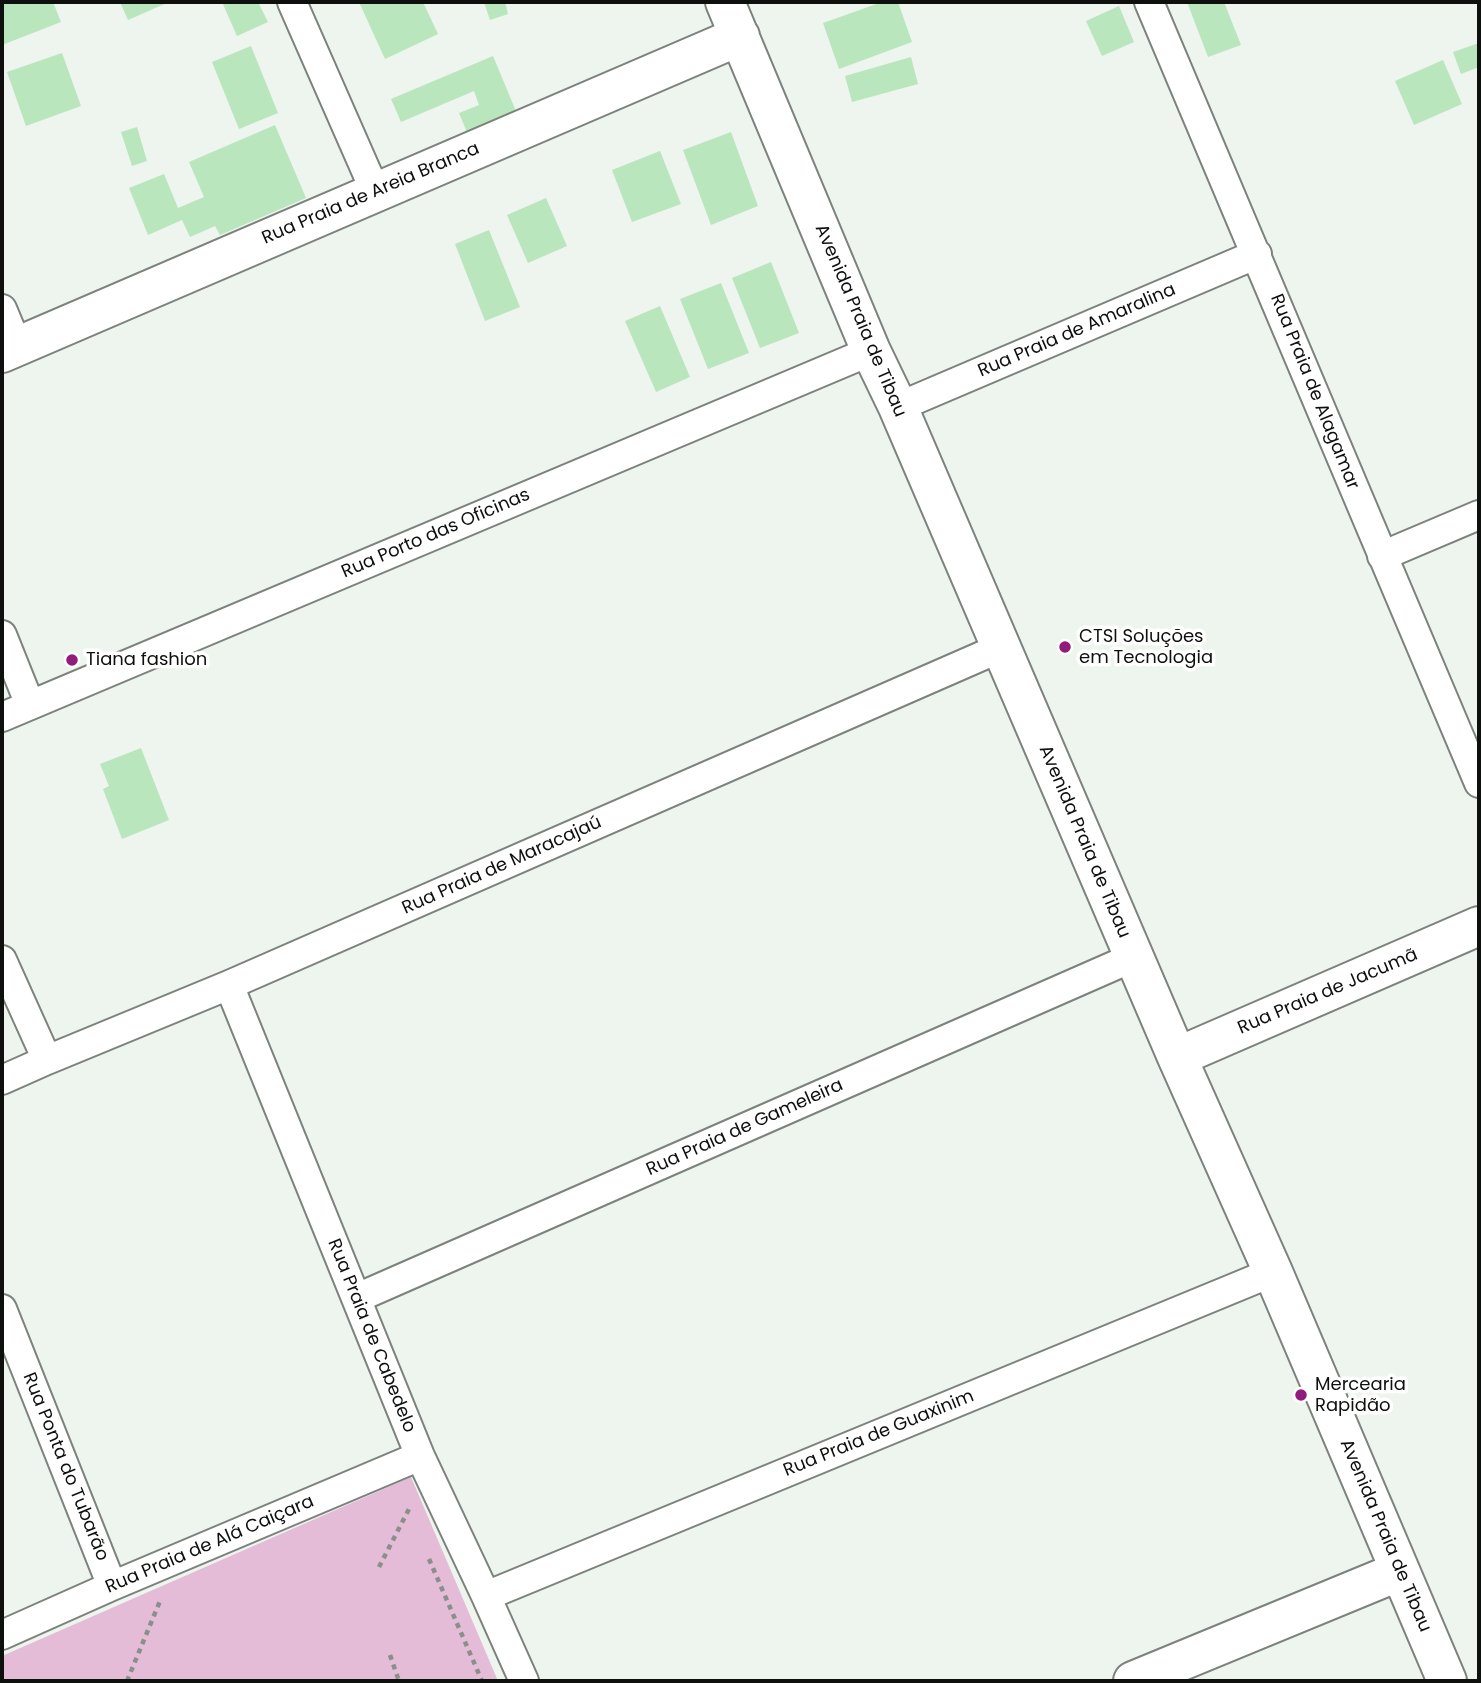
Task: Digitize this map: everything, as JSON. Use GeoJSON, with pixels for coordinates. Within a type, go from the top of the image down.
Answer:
{"type":"FeatureCollection","features":[{"type":"Feature","properties":{"kind":"main road","name":"Rua Praia de Areia Branca"},"geometry":{"type":"LineString","coordinates":[[10,349],[375,191],[732,19]]}},
{"type":"Feature","properties":{"kind":"main road","name":"Avenida Praia de Tibau"},"geometry":{"type":"LineString","coordinates":[[732,19],[871,351],[898,407],[1177,1057],[1273,1272],[1447,1681]]}},
{"type":"Feature","properties":{"kind":"main road","name":"Rua Praia de Jacumã"},"geometry":{"type":"LineString","coordinates":[[1177,1057],[1479,926]]}},
{"type":"Feature","properties":{"kind":"main road"},"geometry":{"type":"LineString","coordinates":[[1133,1681],[1400,1571]]}},
{"type":"Feature","properties":{"kind":"street"},"geometry":{"type":"LineString","coordinates":[[292,2],[375,191]]}},
{"type":"Feature","properties":{"kind":"street","name":"Rua Praia de Alagamar"},"geometry":{"type":"LineString","coordinates":[[1149,2],[1479,783]]}},
{"type":"Feature","properties":{"kind":"street","name":"Rua Praia de Amaralina"},"geometry":{"type":"LineString","coordinates":[[898,407],[1257,254]]}},
{"type":"Feature","properties":{"kind":"street"},"geometry":{"type":"LineString","coordinates":[[2,309],[10,349]]}},
{"type":"Feature","properties":{"kind":"street","name":"Rua Porto das Oficinas"},"geometry":{"type":"LineString","coordinates":[[2,717],[871,351]]}},
{"type":"Feature","properties":{"kind":"street"},"geometry":{"type":"LineString","coordinates":[[1382,556],[1479,514]]}},
{"type":"Feature","properties":{"kind":"street"},"geometry":{"type":"LineString","coordinates":[[2,635],[30,705]]}},
{"type":"Feature","properties":{"kind":"street","name":"Rua Praia de Maracajaú"},"geometry":{"type":"LineString","coordinates":[[2,1080],[229,985],[1000,648]]}},
{"type":"Feature","properties":{"kind":"street","name":"Rua Praia de Gameleira"},"geometry":{"type":"LineString","coordinates":[[357,1298],[1134,957]]}},
{"type":"Feature","properties":{"kind":"street"},"geometry":{"type":"LineString","coordinates":[[2,960],[47,1060]]}},
{"type":"Feature","properties":{"kind":"street","name":"Rua Praia de Cabedelo"},"geometry":{"type":"LineString","coordinates":[[229,985],[420,1456],[524,1681]]}},
{"type":"Feature","properties":{"kind":"street","name":"Rua Praia de Guaxinim"},"geometry":{"type":"LineString","coordinates":[[486,1595],[1273,1272]]}},
{"type":"Feature","properties":{"kind":"street","name":"Rua Ponta do Tubarão"},"geometry":{"type":"LineString","coordinates":[[2,1309],[112,1586]]}},
{"type":"Feature","properties":{"kind":"street","name":"Rua Praia de Alá Caiçara"},"geometry":{"type":"LineString","coordinates":[[2,1635],[420,1456]]}},
{"type":"Feature","properties":{"kind":"path"},"geometry":{"type":"LineString","coordinates":[[379,1567],[408,1509],[438,1494]]}},
{"type":"Feature","properties":{"kind":"path"},"geometry":{"type":"LineString","coordinates":[[404,1500],[414,1521]]}},
{"type":"Feature","properties":{"kind":"path"},"geometry":{"type":"LineString","coordinates":[[429,1558],[482,1681]]}},
{"type":"Feature","properties":{"kind":"path"},"geometry":{"type":"LineString","coordinates":[[127,1681],[161,1597]]}},
{"type":"Feature","properties":{"kind":"path"},"geometry":{"type":"LineString","coordinates":[[390,1655],[399,1681]]}},
{"type":"Feature","properties":{"kind":"shaded area"},"geometry":{"type":"Polygon","coordinates":[[[411,1477],[498,1681],[2,1681],[2,1656],[411,1477]]]}},
{"type":"Feature","properties":{"kind":"building"},"geometry":{"type":"Polygon","coordinates":[[[2,2],[53,2],[61,22],[2,45],[2,2]]]}},
{"type":"Feature","properties":{"kind":"building"},"geometry":{"type":"Polygon","coordinates":[[[120,2],[169,2],[128,20],[120,2]]]}},
{"type":"Feature","properties":{"kind":"building"},"geometry":{"type":"Polygon","coordinates":[[[222,2],[258,2],[268,22],[237,36],[222,2]]]}},
{"type":"Feature","properties":{"kind":"building"},"geometry":{"type":"Polygon","coordinates":[[[359,2],[423,2],[438,34],[385,59],[359,2]]]}},
{"type":"Feature","properties":{"kind":"building"},"geometry":{"type":"Polygon","coordinates":[[[484,2],[505,2],[508,14],[490,20],[484,2]]]}},
{"type":"Feature","properties":{"kind":"building"},"geometry":{"type":"Polygon","coordinates":[[[882,2],[898,2],[912,42],[839,69],[823,23],[882,2]]]}},
{"type":"Feature","properties":{"kind":"building"},"geometry":{"type":"Polygon","coordinates":[[[1187,2],[1224,2],[1241,45],[1208,57],[1187,2]]]}},
{"type":"Feature","properties":{"kind":"building"},"geometry":{"type":"Polygon","coordinates":[[[1119,6],[1134,42],[1102,56],[1086,21],[1119,6]]]}},
{"type":"Feature","properties":{"kind":"building"},"geometry":{"type":"Polygon","coordinates":[[[1479,43],[1479,67],[1461,74],[1453,52],[1479,43]]]}},
{"type":"Feature","properties":{"kind":"building"},"geometry":{"type":"Polygon","coordinates":[[[251,46],[278,113],[239,129],[212,62],[251,46]]]}},
{"type":"Feature","properties":{"kind":"building"},"geometry":{"type":"Polygon","coordinates":[[[62,53],[81,106],[26,126],[7,72],[62,53]]]}},
{"type":"Feature","properties":{"kind":"building"},"geometry":{"type":"Polygon","coordinates":[[[493,56],[518,116],[469,137],[459,113],[479,105],[474,91],[401,122],[391,99],[493,56]]]}},
{"type":"Feature","properties":{"kind":"building"},"geometry":{"type":"Polygon","coordinates":[[[911,57],[918,84],[852,102],[845,76],[911,57]]]}},
{"type":"Feature","properties":{"kind":"building"},"geometry":{"type":"Polygon","coordinates":[[[1443,60],[1462,104],[1414,125],[1395,81],[1443,60]]]}},
{"type":"Feature","properties":{"kind":"building"},"geometry":{"type":"Polygon","coordinates":[[[275,125],[306,198],[220,235],[215,226],[190,237],[182,220],[148,235],[129,188],[164,174],[178,208],[204,197],[189,162],[275,125]]]}},
{"type":"Feature","properties":{"kind":"building"},"geometry":{"type":"Polygon","coordinates":[[[137,127],[147,161],[132,166],[121,132],[137,127]]]}},
{"type":"Feature","properties":{"kind":"building"},"geometry":{"type":"Polygon","coordinates":[[[731,132],[758,206],[711,225],[683,150],[731,132]]]}},
{"type":"Feature","properties":{"kind":"building"},"geometry":{"type":"Polygon","coordinates":[[[660,151],[681,204],[632,222],[612,170],[660,151]]]}},
{"type":"Feature","properties":{"kind":"building"},"geometry":{"type":"Polygon","coordinates":[[[546,198],[567,246],[528,263],[507,215],[546,198]]]}},
{"type":"Feature","properties":{"kind":"building"},"geometry":{"type":"Polygon","coordinates":[[[489,230],[520,307],[485,321],[455,244],[489,230]]]}},
{"type":"Feature","properties":{"kind":"building"},"geometry":{"type":"Polygon","coordinates":[[[771,262],[799,333],[760,348],[732,278],[771,262]]]}},
{"type":"Feature","properties":{"kind":"building"},"geometry":{"type":"Polygon","coordinates":[[[721,283],[749,353],[708,369],[680,299],[721,283]]]}},
{"type":"Feature","properties":{"kind":"building"},"geometry":{"type":"Polygon","coordinates":[[[660,306],[690,377],[656,392],[625,321],[660,306]]]}},
{"type":"Feature","properties":{"kind":"building"},"geometry":{"type":"Polygon","coordinates":[[[141,748],[169,820],[122,839],[103,789],[109,786],[100,764],[141,748]]]}},
{"type":"Feature","properties":{"kind":"place","name":"CTSI Soluções em Tecnologia"},"geometry":{"type":"Point","coordinates":[1065,647]}},
{"type":"Feature","properties":{"kind":"place","name":"Tiana fashion"},"geometry":{"type":"Point","coordinates":[72,660]}},
{"type":"Feature","properties":{"kind":"place","name":"Mercearia Rapidão"},"geometry":{"type":"Point","coordinates":[1301,1395]}}]}
